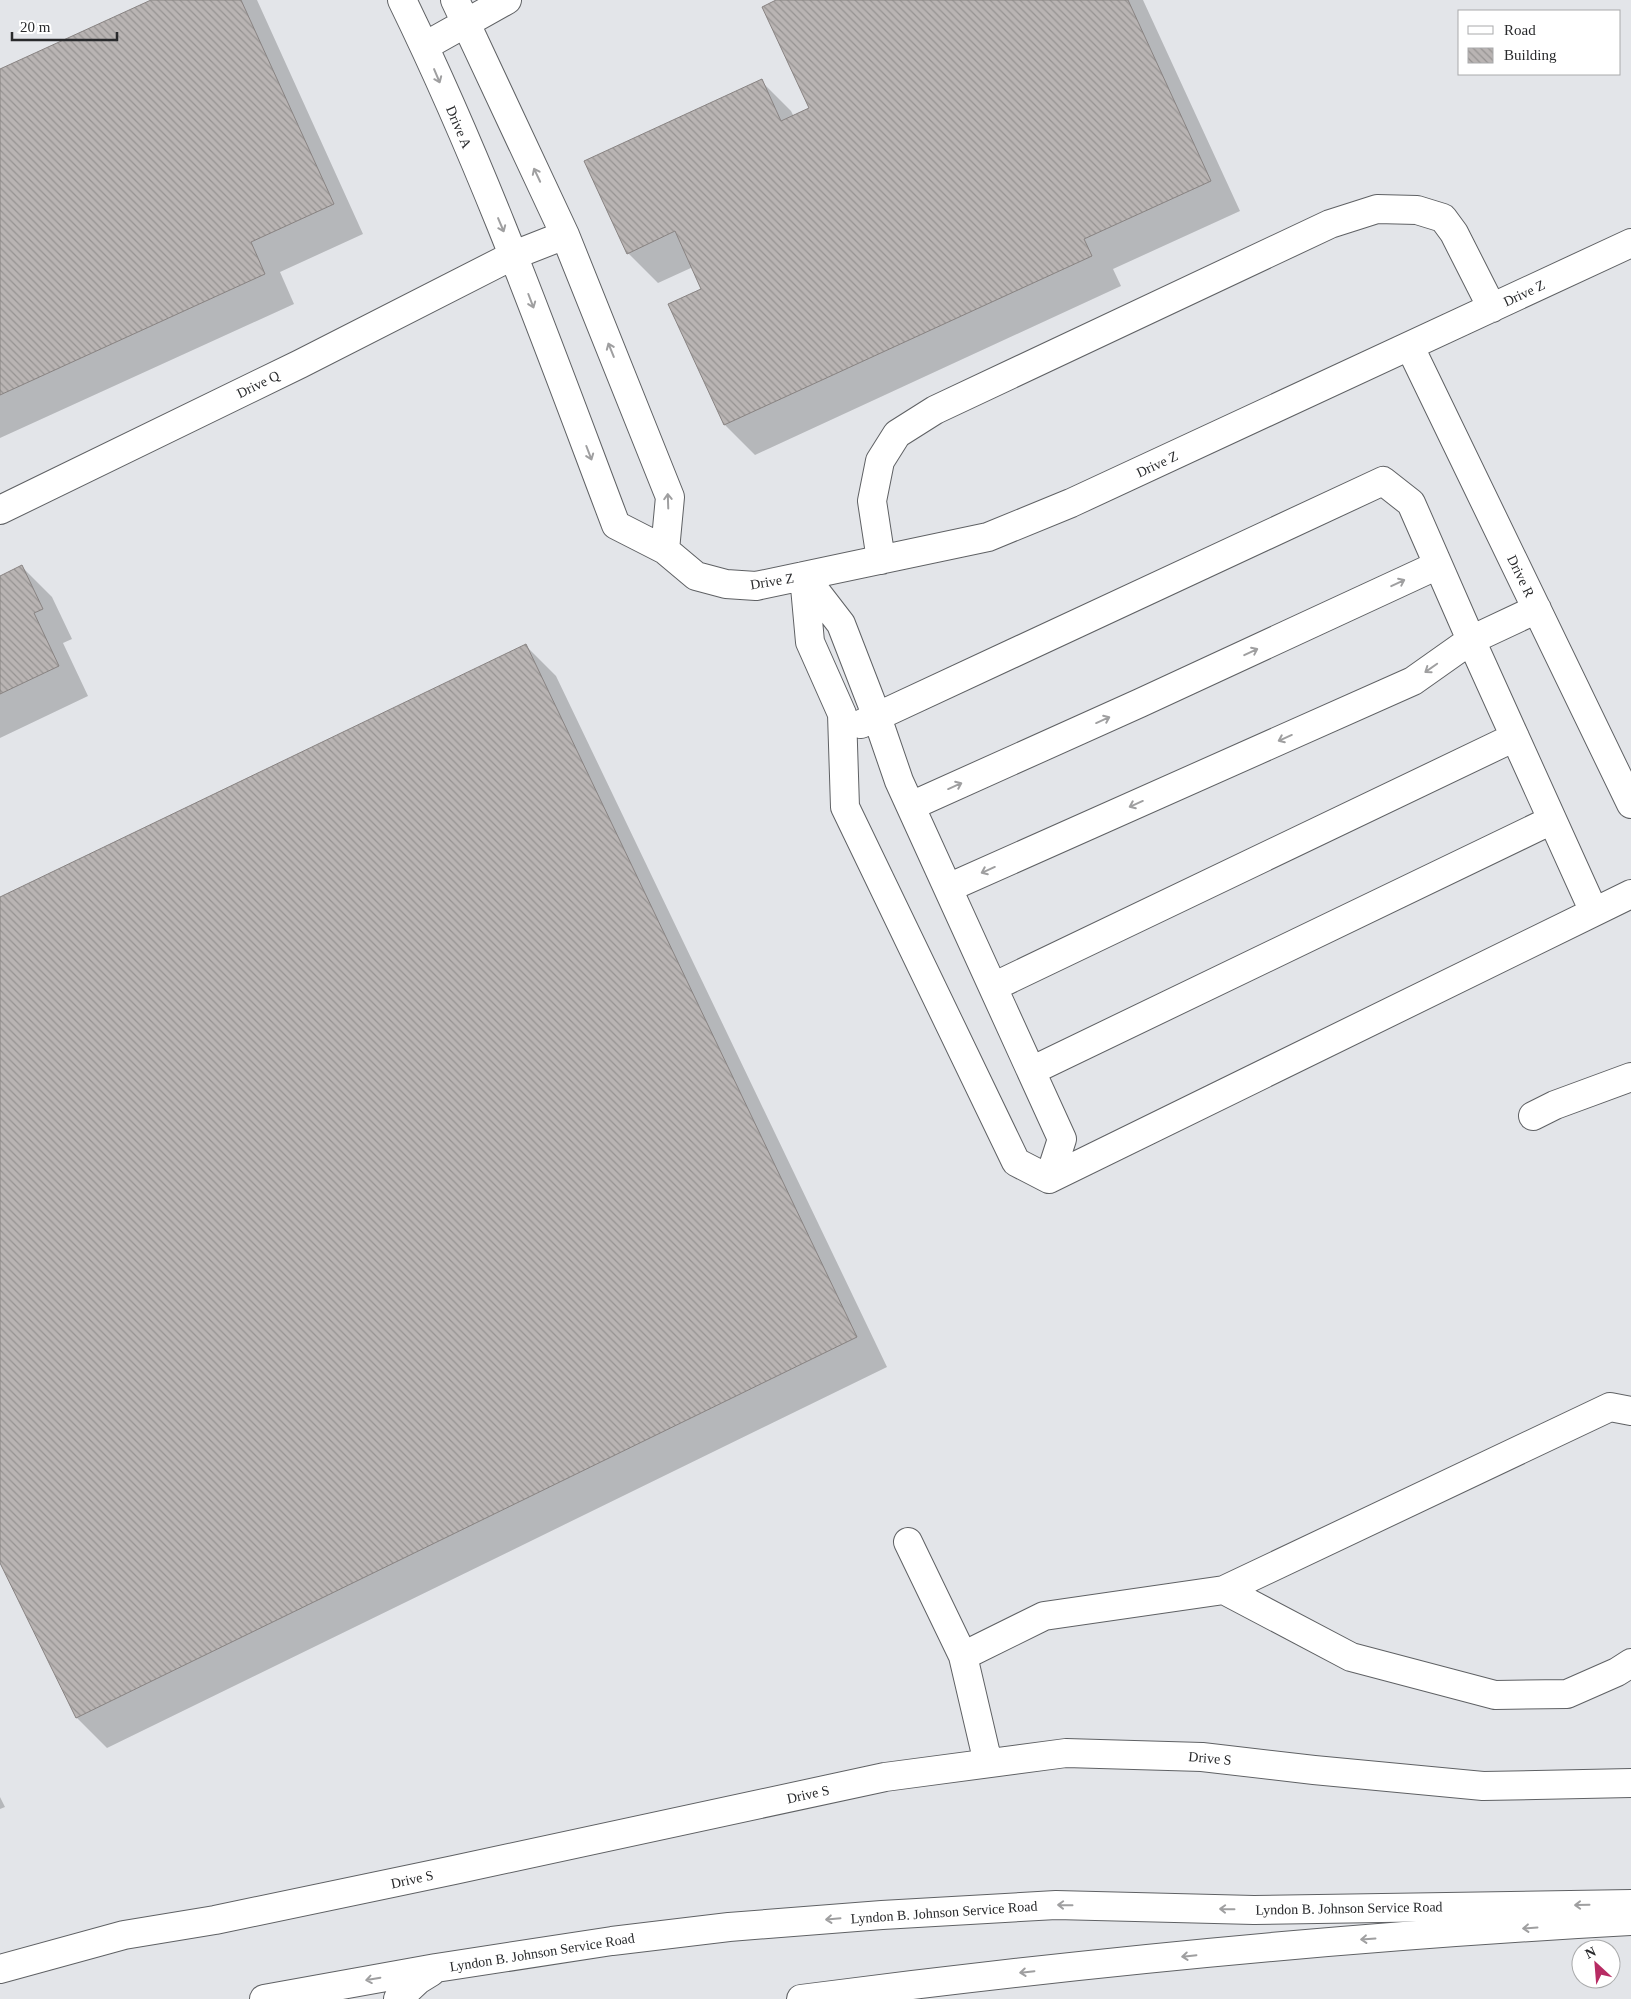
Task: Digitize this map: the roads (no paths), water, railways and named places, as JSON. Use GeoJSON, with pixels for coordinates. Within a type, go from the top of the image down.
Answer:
{"type":"FeatureCollection","features":[{"type":"Feature","properties":{"kind":"main road","name":"Drive A"},"geometry":{"type":"LineString","coordinates":[[402,0],[424,46],[514,255]]}},
{"type":"Feature","properties":{"kind":"main road"},"geometry":{"type":"LineString","coordinates":[[424,46],[460,12],[508,0]]}},
{"type":"Feature","properties":{"kind":"main road"},"geometry":{"type":"LineString","coordinates":[[460,12],[565,235],[670,497],[666,550]]}},
{"type":"Feature","properties":{"kind":"main road"},"geometry":{"type":"LineString","coordinates":[[881,560],[872,501],[880,461],[897,434],[935,410],[1330,224],[1377,208],[1416,210],[1443,218],[1454,234],[1492,308]]}},
{"type":"Feature","properties":{"kind":"main road","name":"Drive Q"},"geometry":{"type":"LineString","coordinates":[[0,510],[300,364],[514,255],[565,235]]}},
{"type":"Feature","properties":{"kind":"main road","name":"Drive Z"},"geometry":{"type":"LineString","coordinates":[[514,255],[616,525],[666,550],[696,576],[726,584],[756,586],[988,537],[1071,503],[1631,243]]}},
{"type":"Feature","properties":{"kind":"main road","name":"Drive R"},"geometry":{"type":"LineString","coordinates":[[1410,347],[1631,804]]}},
{"type":"Feature","properties":{"kind":"main road"},"geometry":{"type":"LineString","coordinates":[[844,732],[1383,481],[1411,503],[1594,912]]}},
{"type":"Feature","properties":{"kind":"main road"},"geometry":{"type":"LineString","coordinates":[[911,806],[1140,703],[1438,565]]}},
{"type":"Feature","properties":{"kind":"main road"},"geometry":{"type":"LineString","coordinates":[[804,576],[841,624],[877,717],[899,781],[1062,1139],[1049,1179]]}},
{"type":"Feature","properties":{"kind":"main road"},"geometry":{"type":"LineString","coordinates":[[804,576],[810,642],[842,714],[845,807],[1016,1162],[1049,1179]]}},
{"type":"Feature","properties":{"kind":"main road"},"geometry":{"type":"LineString","coordinates":[[948,888],[1413,681],[1471,640],[1537,609]]}},
{"type":"Feature","properties":{"kind":"main road"},"geometry":{"type":"LineString","coordinates":[[993,987],[1515,737]]}},
{"type":"Feature","properties":{"kind":"main road"},"geometry":{"type":"LineString","coordinates":[[1032,1071],[1552,820]]}},
{"type":"Feature","properties":{"kind":"main road"},"geometry":{"type":"LineString","coordinates":[[1049,1179],[1631,894]]}},
{"type":"Feature","properties":{"kind":"main road"},"geometry":{"type":"LineString","coordinates":[[1533,1116],[1555,1105],[1631,1077]]}},
{"type":"Feature","properties":{"kind":"main road"},"geometry":{"type":"LineString","coordinates":[[963,1656],[1044,1616],[1224,1590],[1610,1407],[1631,1411]]}},
{"type":"Feature","properties":{"kind":"main road"},"geometry":{"type":"LineString","coordinates":[[908,1542],[963,1656],[988,1763]]}},
{"type":"Feature","properties":{"kind":"main road"},"geometry":{"type":"LineString","coordinates":[[1224,1590],[1351,1656],[1495,1695],[1567,1694],[1616,1672],[1631,1663]]}},
{"type":"Feature","properties":{"kind":"main road","name":"Drive S"},"geometry":{"type":"LineString","coordinates":[[0,1970],[124,1935],[215,1920],[885,1777],[1066,1752],[1202,1756],[1483,1786],[1631,1783]]}},
{"type":"Feature","properties":{"kind":"main road","name":"Lyndon B. Johnson Service Road"},"geometry":{"type":"LineString","coordinates":[[264,1999],[436,1968],[612,1941],[729,1927],[882,1915],[1056,1905],[1254,1910],[1631,1904]]}},
{"type":"Feature","properties":{"kind":"main road"},"geometry":{"type":"LineString","coordinates":[[801,1999],[978,1977],[1354,1940],[1631,1921]]}},
{"type":"Feature","properties":{"kind":"main road"},"geometry":{"type":"LineString","coordinates":[[398,1999],[418,1980],[436,1968]]}}]}
